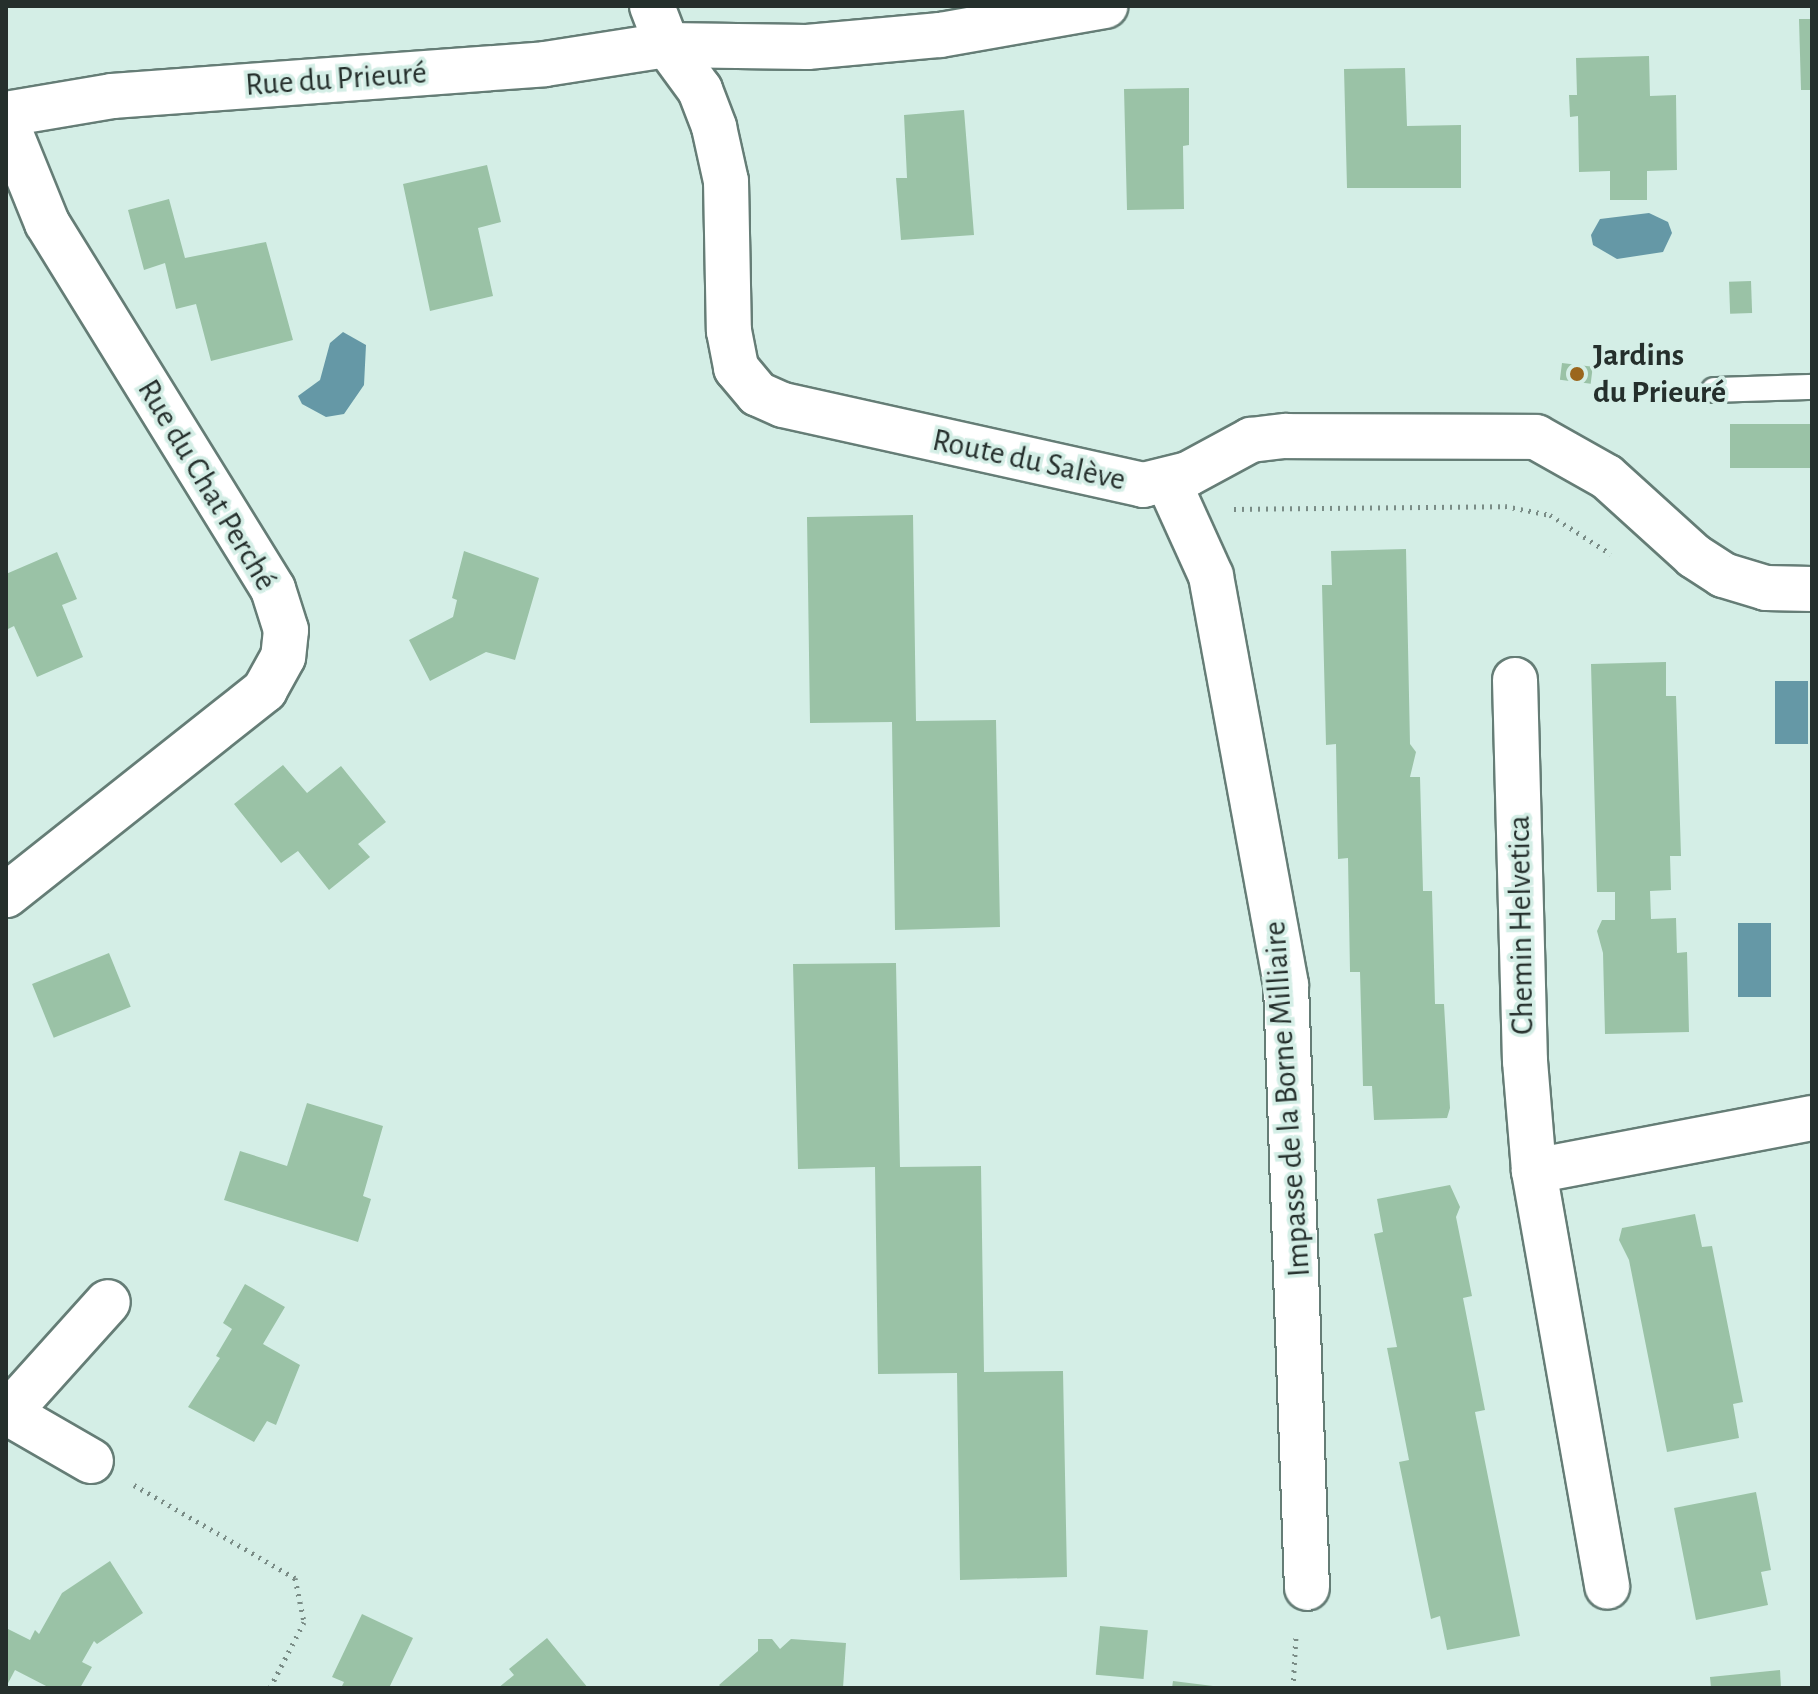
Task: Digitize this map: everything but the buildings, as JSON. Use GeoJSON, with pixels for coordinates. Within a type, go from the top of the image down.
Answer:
{"type":"FeatureCollection","features":[{"type":"Feature","properties":{"kind":"street","name":"Rue du Prieuré"},"geometry":{"type":"LineString","coordinates":[[6,114],[112,96],[545,64],[660,25],[807,47],[896,39],[1105,6]]}},
{"type":"Feature","properties":{"kind":"street","name":"Route du Salève"},"geometry":{"type":"LineString","coordinates":[[660,25],[700,90],[714,127],[726,181],[729,331],[736,368],[758,394],[783,405],[1143,485],[1176,497],[1251,440],[1402,433],[1536,437],[1607,477],[1694,556],[1723,575],[1766,588],[1812,589]]}},
{"type":"Feature","properties":{"kind":"street","name":"Rue du Chat Perché"},"geometry":{"type":"LineString","coordinates":[[6,122],[47,223],[273,589],[286,630],[283,657],[265,690],[6,895]]}},
{"type":"Feature","properties":{"kind":"street","name":"Impasse de la Borne Milliaire"},"geometry":{"type":"LineString","coordinates":[[1176,497],[1211,576],[1286,985],[1307,1588]]}},
{"type":"Feature","properties":{"kind":"street","name":"Chemin Helvetica"},"geometry":{"type":"LineString","coordinates":[[1515,680],[1525,1061],[1534,1171],[1607,1587]]}},
{"type":"Feature","properties":{"kind":"street"},"geometry":{"type":"LineString","coordinates":[[1534,1171],[1812,1118]]}},
{"type":"Feature","properties":{"kind":"street"},"geometry":{"type":"LineString","coordinates":[[91,1461],[7,1413],[108,1302]]}},
{"type":"Feature","properties":{"kind":"lane"},"geometry":{"type":"LineString","coordinates":[[1714,390],[1812,387]]}},
{"type":"Feature","properties":{"kind":"path"},"geometry":{"type":"LineString","coordinates":[[1176,497],[1505,506],[1550,515],[1619,560]]}},
{"type":"Feature","properties":{"kind":"path"},"geometry":{"type":"LineString","coordinates":[[91,1461],[295,1578],[304,1622],[270,1688]]}},
{"type":"Feature","properties":{"kind":"water"},"geometry":{"type":"Polygon","coordinates":[[[1649,213],[1668,222],[1672,233],[1663,252],[1617,259],[1593,245],[1591,235],[1600,219],[1649,213]]]}},
{"type":"Feature","properties":{"kind":"water"},"geometry":{"type":"Polygon","coordinates":[[[343,332],[366,345],[364,385],[344,414],[326,417],[302,404],[298,396],[320,380],[330,343],[343,332]]]}},
{"type":"Feature","properties":{"kind":"water"},"geometry":{"type":"Polygon","coordinates":[[[1775,681],[1808,681],[1808,744],[1775,744],[1775,681]]]}},
{"type":"Feature","properties":{"kind":"water"},"geometry":{"type":"Polygon","coordinates":[[[1738,923],[1771,923],[1771,997],[1738,997],[1738,923]]]}},
{"type":"Feature","properties":{"kind":"place","name":"Jardins du Prieuré"},"geometry":{"type":"Point","coordinates":[1577,374]}}]}
